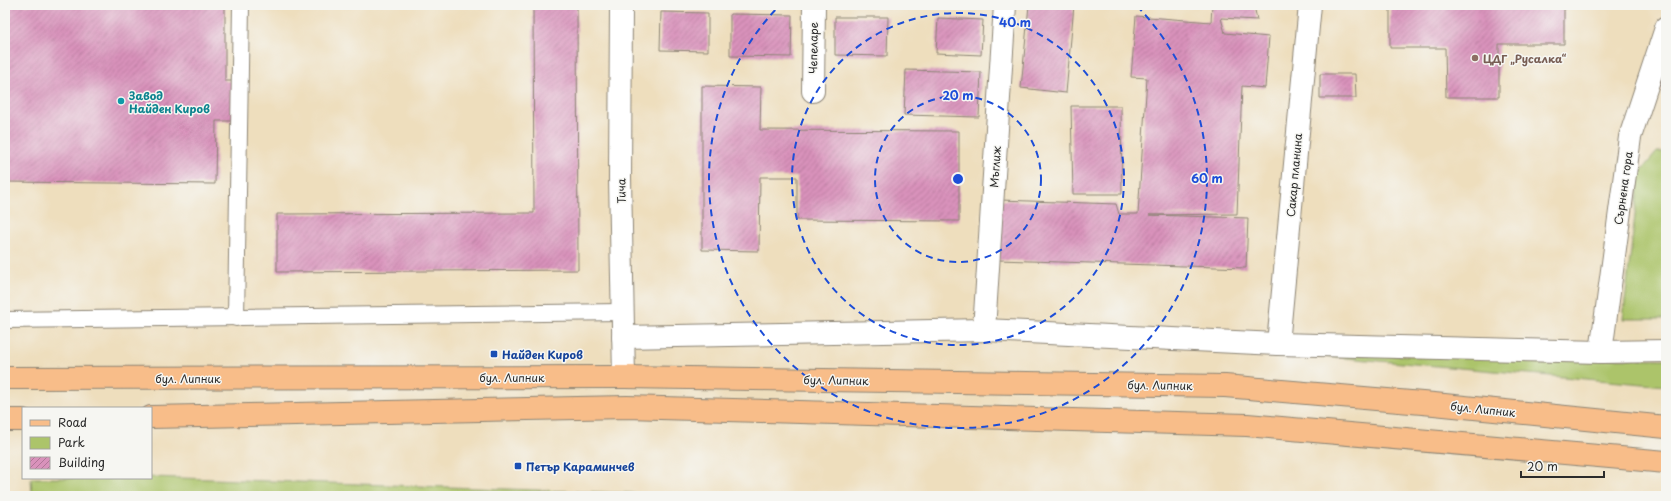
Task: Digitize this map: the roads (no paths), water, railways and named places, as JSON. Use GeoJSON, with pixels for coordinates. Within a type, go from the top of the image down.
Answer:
{"type":"FeatureCollection","features":[{"type":"Feature","properties":{"kind":"main road","name":"бул. Липник"},"geometry":{"type":"LineString","coordinates":[[5,378],[624,377],[1225,386],[1666,427]]}},
{"type":"Feature","properties":{"kind":"main road"},"geometry":{"type":"LineString","coordinates":[[152,417],[628,407],[1231,424],[1666,462]]}},
{"type":"Feature","properties":{"kind":"main road"},"geometry":{"type":"LineString","coordinates":[[5,420],[22,420]]}},
{"type":"Feature","properties":{"kind":"street","name":"Тича"},"geometry":{"type":"LineString","coordinates":[[621,5],[622,312],[624,377]]}},
{"type":"Feature","properties":{"kind":"street","name":"Чепеларе"},"geometry":{"type":"LineString","coordinates":[[813,91],[814,5]]}},
{"type":"Feature","properties":{"kind":"street","name":"Мъглиж"},"geometry":{"type":"LineString","coordinates":[[984,330],[1005,5]]}},
{"type":"Feature","properties":{"kind":"street","name":"Сакар планина"},"geometry":{"type":"LineString","coordinates":[[1278,344],[1310,5]]}},
{"type":"Feature","properties":{"kind":"street","name":"Сърнена гора"},"geometry":{"type":"LineString","coordinates":[[1601,352],[1630,137],[1666,28]]}},
{"type":"Feature","properties":{"kind":"street"},"geometry":{"type":"LineString","coordinates":[[623,337],[984,330],[1278,344],[1601,352],[1666,351]]}},
{"type":"Feature","properties":{"kind":"lane"},"geometry":{"type":"LineString","coordinates":[[236,318],[241,5]]}},
{"type":"Feature","properties":{"kind":"lane"},"geometry":{"type":"LineString","coordinates":[[5,320],[622,312]]}},
{"type":"Feature","properties":{"kind":"place","name":"ЦДГ „Русалка“"},"geometry":{"type":"Point","coordinates":[1475,58]}},
{"type":"Feature","properties":{"kind":"place","name":"Завод Найден Киров"},"geometry":{"type":"Point","coordinates":[121,101]}},
{"type":"Feature","properties":{"kind":"place","name":"Найден Киров"},"geometry":{"type":"Point","coordinates":[494,354]}},
{"type":"Feature","properties":{"kind":"place","name":"Петър Караминчев"},"geometry":{"type":"Point","coordinates":[518,466]}}]}
